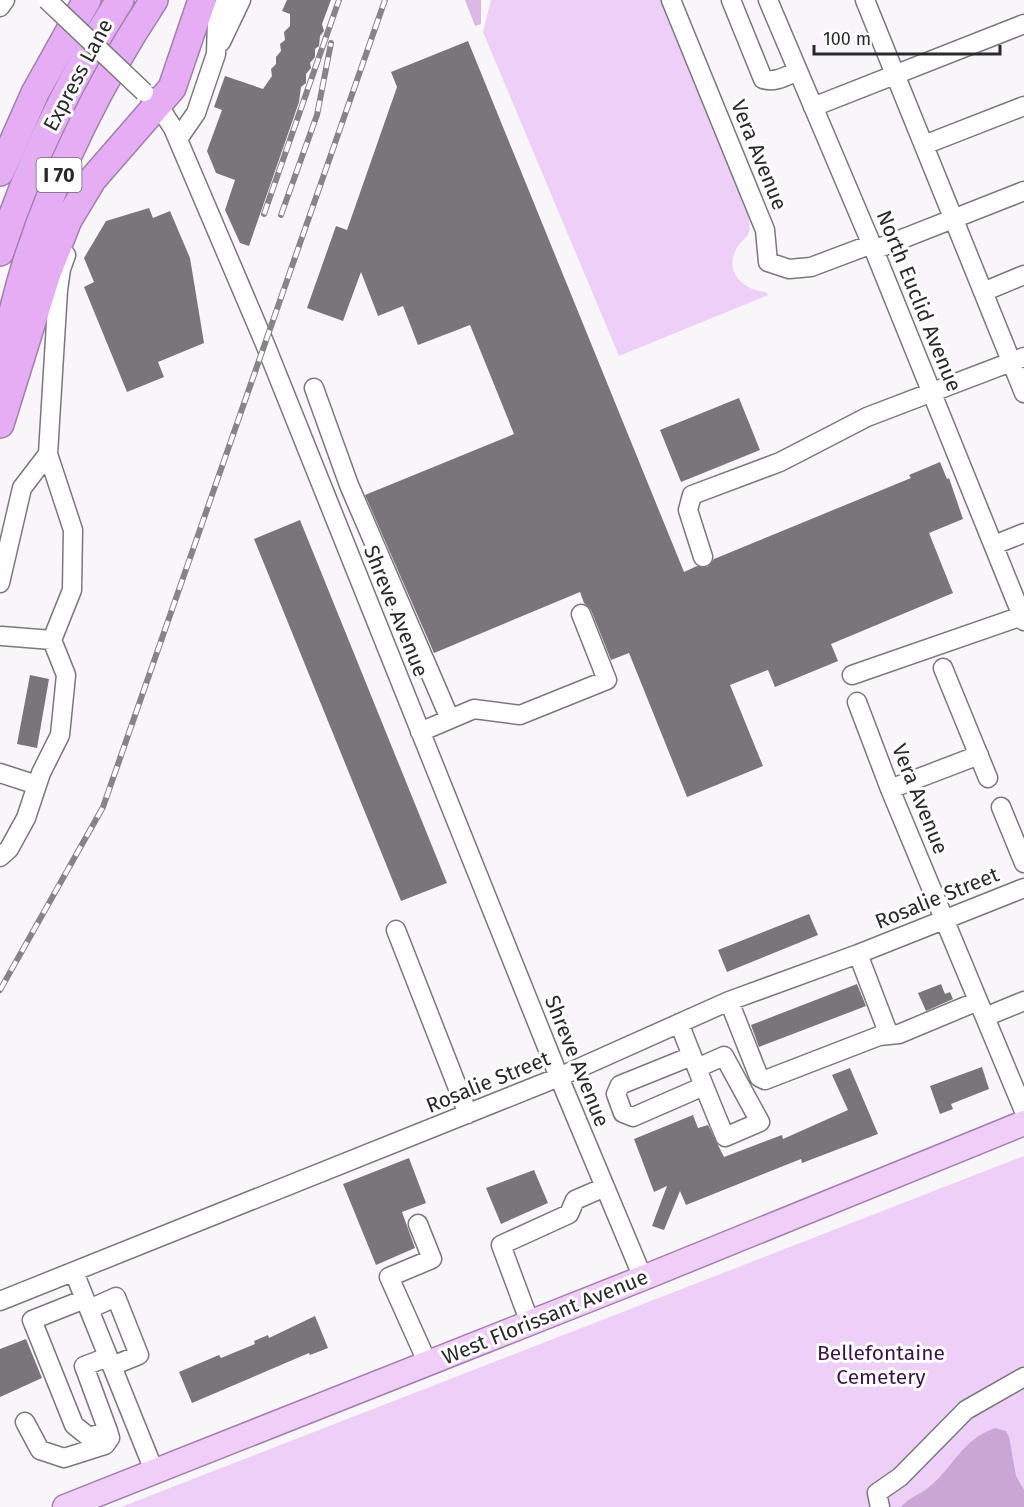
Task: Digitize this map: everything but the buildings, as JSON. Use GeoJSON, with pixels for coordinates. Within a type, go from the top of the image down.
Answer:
{"type":"FeatureCollection","features":[{"type":"Feature","properties":{"kind":"highway","name":"I 70"},"geometry":{"type":"LineString","coordinates":[[0,172],[35,93],[87,0]]}},
{"type":"Feature","properties":{"kind":"highway","name":"Express Lane"},"geometry":{"type":"LineString","coordinates":[[0,252],[19,199],[55,115],[85,58],[120,0]]}},
{"type":"Feature","properties":{"kind":"highway","name":"I 70"},"geometry":{"type":"LineString","coordinates":[[0,365],[29,255],[57,180],[106,78],[154,0]]}},
{"type":"Feature","properties":{"kind":"highway"},"geometry":{"type":"LineString","coordinates":[[0,424],[47,273],[68,220],[92,180],[151,99],[172,88],[202,0]]}},
{"type":"Feature","properties":{"kind":"main road","name":"West Florissant Avenue"},"geometry":{"type":"LineString","coordinates":[[65,1507],[92,1502],[155,1473],[1024,1123]]}},
{"type":"Feature","properties":{"kind":"street"},"geometry":{"type":"LineString","coordinates":[[0,7],[5,0]]}},
{"type":"Feature","properties":{"kind":"street","name":"Shreve Avenue"},"geometry":{"type":"LineString","coordinates":[[47,0],[151,99],[178,139],[265,344],[559,1077],[643,1278]]}},
{"type":"Feature","properties":{"kind":"street"},"geometry":{"type":"LineString","coordinates":[[216,54],[217,22],[225,0]]}},
{"type":"Feature","properties":{"kind":"street"},"geometry":{"type":"LineString","coordinates":[[178,139],[196,113],[216,54],[241,0]]}},
{"type":"Feature","properties":{"kind":"street","name":"Vera Avenue"},"geometry":{"type":"LineString","coordinates":[[671,0],[765,230],[768,262],[789,269],[811,267],[873,247]]}},
{"type":"Feature","properties":{"kind":"street"},"geometry":{"type":"LineString","coordinates":[[731,0],[763,79],[777,80],[798,71]]}},
{"type":"Feature","properties":{"kind":"street","name":"North Euclid Avenue"},"geometry":{"type":"LineString","coordinates":[[768,0],[873,247],[1023,618]]}},
{"type":"Feature","properties":{"kind":"street"},"geometry":{"type":"LineString","coordinates":[[865,0],[983,292],[1018,360],[1024,393]]}},
{"type":"Feature","properties":{"kind":"street"},"geometry":{"type":"LineString","coordinates":[[813,107],[1024,24]]}},
{"type":"Feature","properties":{"kind":"street"},"geometry":{"type":"LineString","coordinates":[[0,857],[9,849],[26,818],[37,785],[60,735],[66,675],[52,640],[72,590],[73,530],[48,453],[61,269],[80,221],[107,178],[146,138],[151,99]]}},
{"type":"Feature","properties":{"kind":"street"},"geometry":{"type":"LineString","coordinates":[[924,145],[1024,106]]}},
{"type":"Feature","properties":{"kind":"street"},"geometry":{"type":"LineString","coordinates":[[873,247],[1024,191]]}},
{"type":"Feature","properties":{"kind":"street"},"geometry":{"type":"LineString","coordinates":[[983,292],[1024,275]]}},
{"type":"Feature","properties":{"kind":"street"},"geometry":{"type":"LineString","coordinates":[[703,557],[688,510],[692,495],[780,462],[867,417],[1018,360]]}},
{"type":"Feature","properties":{"kind":"street"},"geometry":{"type":"LineString","coordinates":[[314,388],[349,485],[450,719]]}},
{"type":"Feature","properties":{"kind":"street"},"geometry":{"type":"LineString","coordinates":[[0,583],[22,488],[48,453]]}},
{"type":"Feature","properties":{"kind":"street"},"geometry":{"type":"LineString","coordinates":[[994,545],[1024,533]]}},
{"type":"Feature","properties":{"kind":"street"},"geometry":{"type":"LineString","coordinates":[[420,732],[474,709],[520,716],[607,680],[581,614]]}},
{"type":"Feature","properties":{"kind":"street"},"geometry":{"type":"LineString","coordinates":[[852,675],[1023,618]]}},
{"type":"Feature","properties":{"kind":"street"},"geometry":{"type":"LineString","coordinates":[[1,639],[52,640]]}},
{"type":"Feature","properties":{"kind":"street"},"geometry":{"type":"LineString","coordinates":[[943,668],[988,778]]}},
{"type":"Feature","properties":{"kind":"street","name":"Vera Avenue"},"geometry":{"type":"LineString","coordinates":[[857,702],[1024,1111]]}},
{"type":"Feature","properties":{"kind":"street"},"geometry":{"type":"LineString","coordinates":[[891,789],[979,755]]}},
{"type":"Feature","properties":{"kind":"street"},"geometry":{"type":"LineString","coordinates":[[0,773],[37,785]]}},
{"type":"Feature","properties":{"kind":"street"},"geometry":{"type":"LineString","coordinates":[[1001,807],[1024,863]]}},
{"type":"Feature","properties":{"kind":"street","name":"Rosalie Street"},"geometry":{"type":"LineString","coordinates":[[0,1301],[559,1077],[729,1001],[858,954],[1024,888]]}},
{"type":"Feature","properties":{"kind":"street"},"geometry":{"type":"LineString","coordinates":[[396,930],[468,1114]]}},
{"type":"Feature","properties":{"kind":"street"},"geometry":{"type":"LineString","coordinates":[[858,954],[889,1035]]}},
{"type":"Feature","properties":{"kind":"street"},"geometry":{"type":"LineString","coordinates":[[729,1001],[759,1077],[765,1080],[879,1036],[898,1034],[982,1009],[1024,1001]]}},
{"type":"Feature","properties":{"kind":"street"},"geometry":{"type":"LineString","coordinates":[[679,1023],[695,1062],[704,1086],[725,1137],[760,1122],[724,1056],[695,1062],[620,1085],[616,1094],[623,1113],[633,1117],[704,1086]]}},
{"type":"Feature","properties":{"kind":"street"},"geometry":{"type":"LineString","coordinates":[[530,1323],[501,1245],[570,1214],[575,1200],[605,1187]]}},
{"type":"Feature","properties":{"kind":"street"},"geometry":{"type":"LineString","coordinates":[[418,1224],[432,1259],[389,1276],[428,1364]]}},
{"type":"Feature","properties":{"kind":"street"},"geometry":{"type":"LineString","coordinates":[[74,1272],[155,1473]]}},
{"type":"Feature","properties":{"kind":"street"},"geometry":{"type":"LineString","coordinates":[[25,1422],[40,1450],[64,1458],[105,1445],[110,1438],[108,1431],[84,1366],[140,1355],[116,1297],[32,1320],[75,1425],[89,1437],[108,1431]]}},
{"type":"Feature","properties":{"kind":"street"},"geometry":{"type":"LineString","coordinates":[[880,1507],[877,1493],[900,1477],[966,1410],[1024,1377]]}},
{"type":"Feature","properties":{"kind":"green space"},"geometry":{"type":"Polygon","coordinates":[[[491,0],[661,0],[748,215],[748,233],[738,246],[733,260],[735,274],[745,285],[766,292],[768,295],[619,356],[483,32],[491,0]]]}},
{"type":"Feature","properties":{"kind":"green space","name":"Bellefontaine Cemetery"},"geometry":{"type":"Polygon","coordinates":[[[1024,1156],[1024,1507],[121,1507],[1024,1156]]]}},
{"type":"Feature","properties":{"kind":"shaded area"},"geometry":{"type":"Polygon","coordinates":[[[465,0],[481,0],[481,24],[475,26],[465,0]]]}},
{"type":"Feature","properties":{"kind":"shaded area"},"geometry":{"type":"Polygon","coordinates":[[[995,1428],[1006,1431],[1009,1437],[1016,1476],[1024,1490],[1024,1507],[901,1507],[937,1480],[974,1439],[995,1428]]]}},
{"type":"Feature","properties":{"kind":"railway"},"geometry":{"type":"LineString","coordinates":[[264,214],[339,0]]}},
{"type":"Feature","properties":{"kind":"railway"},"geometry":{"type":"LineString","coordinates":[[0,990],[103,807],[385,0]]}},
{"type":"Feature","properties":{"kind":"railway"},"geometry":{"type":"LineString","coordinates":[[281,215],[317,115],[331,43]]}}]}
